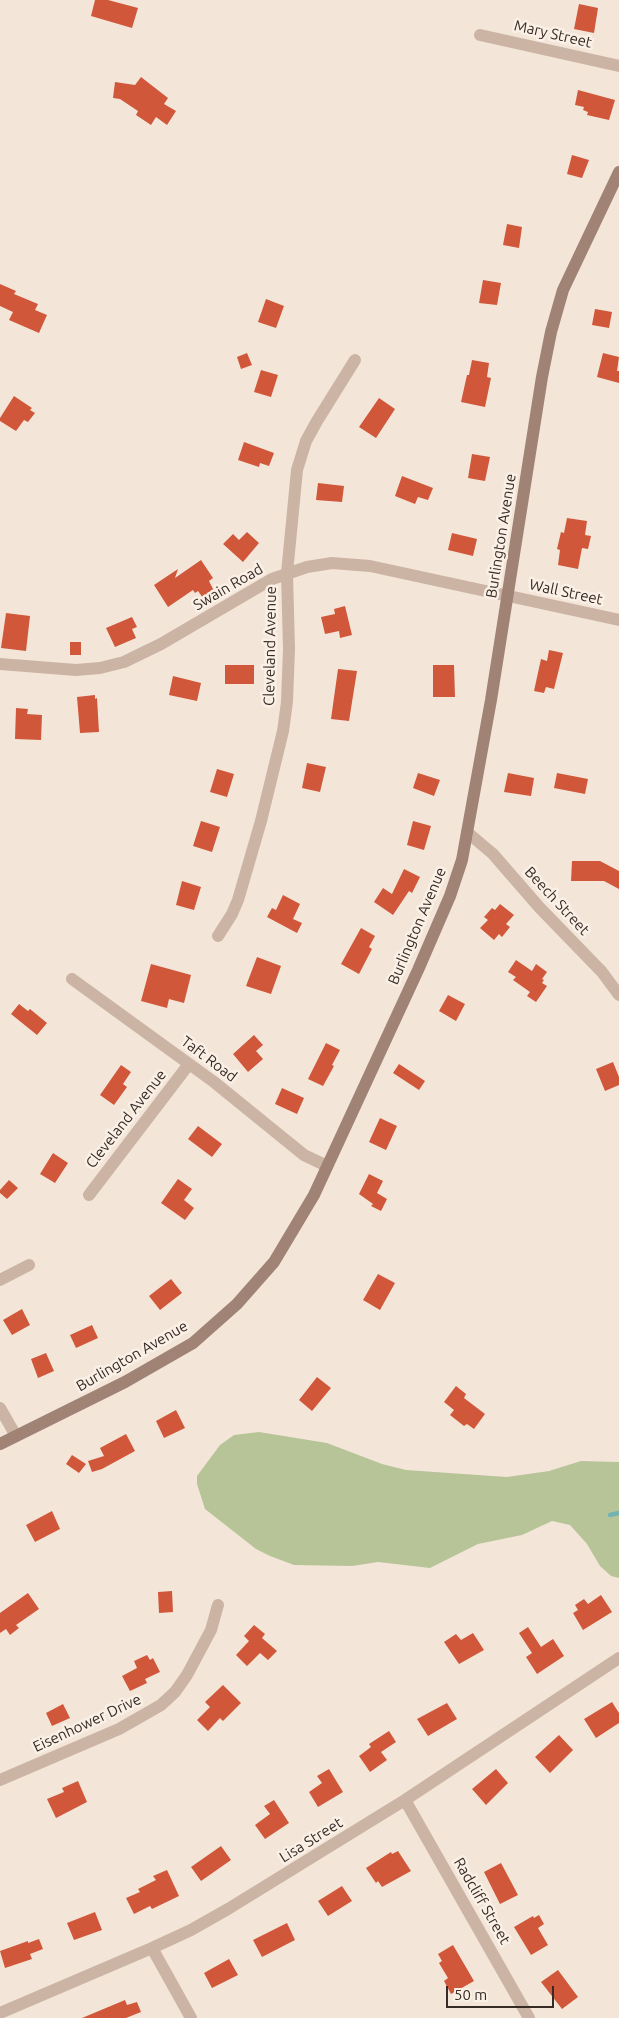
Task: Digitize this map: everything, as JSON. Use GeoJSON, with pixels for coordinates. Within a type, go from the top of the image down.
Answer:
{"type":"FeatureCollection","features":[{"type":"Feature","properties":{"kind":"main road","name":"Burlington Avenue"},"geometry":{"type":"LineString","coordinates":[[0,1444],[159,1363],[193,1343],[214,1326],[274,1262],[301,1219],[327,1166],[418,970],[450,896],[462,860],[542,377],[558,306],[571,273],[619,172]]}},
{"type":"Feature","properties":{"kind":"street","name":"Mary Street"},"geometry":{"type":"LineString","coordinates":[[480,35],[619,66]]}},
{"type":"Feature","properties":{"kind":"street","name":"Cleveland Avenue"},"geometry":{"type":"LineString","coordinates":[[218,936],[232,914],[238,900],[280,748],[287,702],[289,649],[287,573],[294,490],[300,459],[317,421],[355,360]]}},
{"type":"Feature","properties":{"kind":"street","name":"Swain Road"},"geometry":{"type":"LineString","coordinates":[[0,664],[76,670],[100,668],[124,662],[161,644],[257,588],[287,573],[332,563],[361,564],[507,596]]}},
{"type":"Feature","properties":{"kind":"street","name":"Wall Street"},"geometry":{"type":"LineString","coordinates":[[507,596],[619,620]]}},
{"type":"Feature","properties":{"kind":"street","name":"Beech Street"},"geometry":{"type":"LineString","coordinates":[[467,832],[494,854],[540,907],[592,962],[615,979],[619,995]]}},
{"type":"Feature","properties":{"kind":"street","name":"Taft Road"},"geometry":{"type":"LineString","coordinates":[[72,979],[189,1064],[304,1155],[327,1166]]}},
{"type":"Feature","properties":{"kind":"street","name":"Cleveland Avenue"},"geometry":{"type":"LineString","coordinates":[[89,1195],[189,1064]]}},
{"type":"Feature","properties":{"kind":"street"},"geometry":{"type":"LineString","coordinates":[[0,1280],[29,1265]]}},
{"type":"Feature","properties":{"kind":"street"},"geometry":{"type":"LineString","coordinates":[[0,1408],[16,1436]]}},
{"type":"Feature","properties":{"kind":"street","name":"Eisenhower Drive"},"geometry":{"type":"LineString","coordinates":[[0,1780],[119,1729],[161,1705],[175,1692],[187,1675],[211,1630],[218,1605]]}},
{"type":"Feature","properties":{"kind":"street","name":"Lisa Street"},"geometry":{"type":"LineString","coordinates":[[0,2013],[152,1948],[191,1930],[228,1909],[405,1800],[619,1658]]}},
{"type":"Feature","properties":{"kind":"street","name":"Radcliff Street"},"geometry":{"type":"LineString","coordinates":[[405,1800],[529,2018]]}},
{"type":"Feature","properties":{"kind":"street"},"geometry":{"type":"LineString","coordinates":[[152,1948],[191,2018]]}},
{"type":"Feature","properties":{"kind":"green space"},"geometry":{"type":"Polygon","coordinates":[[[259,1432],[327,1443],[382,1464],[406,1470],[507,1477],[549,1471],[581,1461],[619,1462],[619,1578],[611,1576],[600,1566],[587,1544],[570,1525],[552,1521],[522,1535],[478,1544],[430,1568],[378,1562],[352,1566],[294,1565],[270,1556],[256,1549],[205,1509],[197,1484],[197,1476],[220,1445],[234,1435],[259,1432]]]}},
{"type":"Feature","properties":{"kind":"building"},"geometry":{"type":"Polygon","coordinates":[[[95,0],[108,0],[138,8],[132,28],[91,16],[95,0]]]}},
{"type":"Feature","properties":{"kind":"building"},"geometry":{"type":"Polygon","coordinates":[[[579,4],[598,8],[594,33],[574,29],[579,4]]]}},
{"type":"Feature","properties":{"kind":"building"},"geometry":{"type":"Polygon","coordinates":[[[141,77],[168,98],[164,104],[176,111],[167,125],[156,117],[151,125],[136,115],[138,111],[120,99],[113,98],[115,82],[135,85],[141,77]]]}},
{"type":"Feature","properties":{"kind":"building"},"geometry":{"type":"Polygon","coordinates":[[[578,90],[615,100],[609,120],[587,115],[588,112],[583,110],[584,107],[575,105],[578,90]]]}},
{"type":"Feature","properties":{"kind":"building"},"geometry":{"type":"Polygon","coordinates":[[[572,155],[589,160],[582,178],[567,174],[572,155]]]}},
{"type":"Feature","properties":{"kind":"building"},"geometry":{"type":"Polygon","coordinates":[[[507,224],[522,227],[519,248],[503,245],[507,224]]]}},
{"type":"Feature","properties":{"kind":"building"},"geometry":{"type":"Polygon","coordinates":[[[483,280],[501,283],[497,305],[479,303],[483,280]]]}},
{"type":"Feature","properties":{"kind":"building"},"geometry":{"type":"Polygon","coordinates":[[[0,284],[16,291],[14,294],[38,304],[35,310],[47,315],[39,333],[9,320],[13,312],[0,306],[0,284]]]}},
{"type":"Feature","properties":{"kind":"building"},"geometry":{"type":"Polygon","coordinates":[[[266,299],[284,306],[276,328],[258,322],[266,299]]]}},
{"type":"Feature","properties":{"kind":"building"},"geometry":{"type":"Polygon","coordinates":[[[595,309],[612,312],[609,328],[592,325],[595,309]]]}},
{"type":"Feature","properties":{"kind":"building"},"geometry":{"type":"Polygon","coordinates":[[[247,353],[252,365],[241,369],[237,357],[247,353]]]}},
{"type":"Feature","properties":{"kind":"building"},"geometry":{"type":"Polygon","coordinates":[[[603,353],[619,357],[617,371],[619,371],[619,383],[597,377],[603,353]]]}},
{"type":"Feature","properties":{"kind":"building"},"geometry":{"type":"Polygon","coordinates":[[[472,360],[489,363],[487,377],[491,378],[485,407],[461,402],[472,360]]]}},
{"type":"Feature","properties":{"kind":"building"},"geometry":{"type":"Polygon","coordinates":[[[261,370],[278,375],[271,397],[254,392],[261,370]]]}},
{"type":"Feature","properties":{"kind":"building"},"geometry":{"type":"Polygon","coordinates":[[[14,396],[32,408],[30,410],[35,413],[28,422],[24,420],[16,431],[0,421],[14,396]]]}},
{"type":"Feature","properties":{"kind":"building"},"geometry":{"type":"Polygon","coordinates":[[[379,398],[395,409],[376,438],[359,427],[379,398]]]}},
{"type":"Feature","properties":{"kind":"building"},"geometry":{"type":"Polygon","coordinates":[[[244,442],[274,453],[269,466],[260,463],[259,467],[238,460],[244,442]]]}},
{"type":"Feature","properties":{"kind":"building"},"geometry":{"type":"Polygon","coordinates":[[[472,454],[490,457],[485,481],[468,478],[472,454]]]}},
{"type":"Feature","properties":{"kind":"building"},"geometry":{"type":"Polygon","coordinates":[[[402,476],[433,488],[428,500],[418,497],[415,504],[395,496],[402,476]]]}},
{"type":"Feature","properties":{"kind":"building"},"geometry":{"type":"Polygon","coordinates":[[[318,483],[344,486],[342,502],[316,500],[318,483]]]}},
{"type":"Feature","properties":{"kind":"building"},"geometry":{"type":"Polygon","coordinates":[[[567,518],[587,521],[585,535],[591,536],[588,549],[582,548],[578,569],[558,565],[560,550],[557,549],[561,532],[564,533],[567,518]]]}},
{"type":"Feature","properties":{"kind":"building"},"geometry":{"type":"Polygon","coordinates":[[[247,532],[259,543],[243,562],[223,544],[233,534],[239,540],[247,532]]]}},
{"type":"Feature","properties":{"kind":"building"},"geometry":{"type":"Polygon","coordinates":[[[452,533],[477,539],[473,556],[448,550],[452,533]]]}},
{"type":"Feature","properties":{"kind":"building"},"geometry":{"type":"Polygon","coordinates":[[[201,560],[213,578],[209,581],[214,591],[203,598],[198,591],[195,593],[193,590],[168,607],[154,585],[178,569],[175,578],[201,560]]]}},
{"type":"Feature","properties":{"kind":"building"},"geometry":{"type":"Polygon","coordinates":[[[345,606],[352,635],[340,638],[339,631],[325,634],[321,617],[335,614],[334,609],[345,606]]]}},
{"type":"Feature","properties":{"kind":"building"},"geometry":{"type":"Polygon","coordinates":[[[6,613],[30,616],[26,651],[1,648],[6,613]]]}},
{"type":"Feature","properties":{"kind":"building"},"geometry":{"type":"Polygon","coordinates":[[[132,617],[137,627],[132,629],[136,638],[115,647],[106,628],[132,617]]]}},
{"type":"Feature","properties":{"kind":"building"},"geometry":{"type":"Polygon","coordinates":[[[70,642],[81,642],[81,655],[70,655],[70,642]]]}},
{"type":"Feature","properties":{"kind":"building"},"geometry":{"type":"Polygon","coordinates":[[[549,650],[563,653],[554,689],[546,687],[544,693],[534,691],[541,659],[547,661],[549,650]]]}},
{"type":"Feature","properties":{"kind":"building"},"geometry":{"type":"Polygon","coordinates":[[[225,665],[254,665],[254,684],[225,684],[225,665]]]}},
{"type":"Feature","properties":{"kind":"building"},"geometry":{"type":"Polygon","coordinates":[[[433,665],[454,665],[455,697],[433,697],[433,665]]]}},
{"type":"Feature","properties":{"kind":"building"},"geometry":{"type":"Polygon","coordinates":[[[338,669],[357,671],[349,721],[331,719],[338,669]]]}},
{"type":"Feature","properties":{"kind":"building"},"geometry":{"type":"Polygon","coordinates":[[[173,676],[201,683],[197,701],[169,695],[173,676]]]}},
{"type":"Feature","properties":{"kind":"building"},"geometry":{"type":"Polygon","coordinates":[[[95,695],[95,699],[97,698],[99,732],[80,733],[77,697],[95,695]]]}},
{"type":"Feature","properties":{"kind":"building"},"geometry":{"type":"Polygon","coordinates":[[[16,708],[28,709],[27,714],[42,715],[41,740],[15,739],[16,708]]]}},
{"type":"Feature","properties":{"kind":"building"},"geometry":{"type":"Polygon","coordinates":[[[307,763],[326,767],[320,792],[302,788],[307,763]]]}},
{"type":"Feature","properties":{"kind":"building"},"geometry":{"type":"Polygon","coordinates":[[[217,769],[234,774],[227,797],[210,792],[217,769]]]}},
{"type":"Feature","properties":{"kind":"building"},"geometry":{"type":"Polygon","coordinates":[[[418,773],[440,780],[434,796],[413,788],[418,773]]]}},
{"type":"Feature","properties":{"kind":"building"},"geometry":{"type":"Polygon","coordinates":[[[508,773],[534,778],[531,796],[504,792],[508,773]]]}},
{"type":"Feature","properties":{"kind":"building"},"geometry":{"type":"Polygon","coordinates":[[[557,773],[588,779],[585,794],[554,788],[557,773]]]}},
{"type":"Feature","properties":{"kind":"building"},"geometry":{"type":"Polygon","coordinates":[[[201,821],[220,827],[212,852],[193,846],[201,821]]]}},
{"type":"Feature","properties":{"kind":"building"},"geometry":{"type":"Polygon","coordinates":[[[413,821],[431,826],[424,850],[407,845],[413,821]]]}},
{"type":"Feature","properties":{"kind":"building"},"geometry":{"type":"Polygon","coordinates":[[[572,861],[600,861],[619,871],[619,889],[604,881],[571,881],[572,861]]]}},
{"type":"Feature","properties":{"kind":"building"},"geometry":{"type":"Polygon","coordinates":[[[404,869],[420,877],[412,893],[409,891],[393,915],[374,902],[383,888],[392,894],[404,869]]]}},
{"type":"Feature","properties":{"kind":"building"},"geometry":{"type":"Polygon","coordinates":[[[182,881],[201,887],[194,910],[176,905],[182,881]]]}},
{"type":"Feature","properties":{"kind":"building"},"geometry":{"type":"Polygon","coordinates":[[[283,895],[300,904],[293,919],[302,923],[297,933],[267,917],[272,908],[276,910],[283,895]]]}},
{"type":"Feature","properties":{"kind":"building"},"geometry":{"type":"Polygon","coordinates":[[[500,904],[514,915],[506,924],[510,927],[502,937],[499,934],[494,940],[480,928],[488,920],[484,917],[492,908],[495,910],[500,904]]]}},
{"type":"Feature","properties":{"kind":"building"},"geometry":{"type":"Polygon","coordinates":[[[361,928],[375,936],[369,947],[372,949],[359,974],[341,964],[361,928]]]}},
{"type":"Feature","properties":{"kind":"building"},"geometry":{"type":"Polygon","coordinates":[[[257,957],[281,966],[271,994],[246,986],[257,957]]]}},
{"type":"Feature","properties":{"kind":"building"},"geometry":{"type":"Polygon","coordinates":[[[516,960],[532,971],[536,964],[547,972],[542,979],[544,980],[542,983],[547,986],[536,1002],[527,996],[530,992],[513,980],[516,977],[508,972],[516,960]]]}},
{"type":"Feature","properties":{"kind":"building"},"geometry":{"type":"Polygon","coordinates":[[[151,964],[191,975],[184,1003],[169,999],[167,1008],[141,1001],[151,964]]]}},
{"type":"Feature","properties":{"kind":"building"},"geometry":{"type":"Polygon","coordinates":[[[448,995],[465,1004],[456,1021],[439,1011],[448,995]]]}},
{"type":"Feature","properties":{"kind":"building"},"geometry":{"type":"Polygon","coordinates":[[[19,1004],[28,1011],[30,1009],[47,1023],[37,1035],[11,1014],[19,1004]]]}},
{"type":"Feature","properties":{"kind":"building"},"geometry":{"type":"Polygon","coordinates":[[[254,1035],[263,1045],[256,1051],[263,1059],[248,1072],[233,1054],[254,1035]]]}},
{"type":"Feature","properties":{"kind":"building"},"geometry":{"type":"Polygon","coordinates":[[[326,1043],[340,1050],[323,1086],[308,1079],[326,1043]]]}},
{"type":"Feature","properties":{"kind":"building"},"geometry":{"type":"Polygon","coordinates":[[[613,1062],[619,1077],[619,1085],[605,1091],[596,1069],[613,1062]]]}},
{"type":"Feature","properties":{"kind":"building"},"geometry":{"type":"Polygon","coordinates":[[[399,1064],[425,1081],[419,1090],[393,1073],[399,1064]]]}},
{"type":"Feature","properties":{"kind":"building"},"geometry":{"type":"Polygon","coordinates":[[[121,1065],[131,1072],[123,1084],[127,1087],[114,1105],[100,1095],[121,1065]]]}},
{"type":"Feature","properties":{"kind":"building"},"geometry":{"type":"Polygon","coordinates":[[[282,1088],[304,1098],[297,1114],[275,1104],[282,1088]]]}},
{"type":"Feature","properties":{"kind":"building"},"geometry":{"type":"Polygon","coordinates":[[[380,1118],[397,1126],[386,1150],[369,1142],[380,1118]]]}},
{"type":"Feature","properties":{"kind":"building"},"geometry":{"type":"Polygon","coordinates":[[[198,1126],[222,1144],[212,1157],[188,1139],[198,1126]]]}},
{"type":"Feature","properties":{"kind":"building"},"geometry":{"type":"Polygon","coordinates":[[[53,1153],[68,1163],[55,1183],[40,1174],[53,1153]]]}},
{"type":"Feature","properties":{"kind":"building"},"geometry":{"type":"Polygon","coordinates":[[[369,1174],[383,1181],[377,1193],[387,1199],[381,1211],[371,1206],[373,1204],[359,1194],[369,1174]]]}},
{"type":"Feature","properties":{"kind":"building"},"geometry":{"type":"Polygon","coordinates":[[[178,1179],[192,1189],[184,1200],[194,1208],[185,1220],[161,1203],[178,1179]]]}},
{"type":"Feature","properties":{"kind":"building"},"geometry":{"type":"Polygon","coordinates":[[[9,1180],[18,1188],[7,1199],[0,1193],[0,1190],[9,1180]]]}},
{"type":"Feature","properties":{"kind":"building"},"geometry":{"type":"Polygon","coordinates":[[[378,1274],[395,1283],[380,1310],[363,1300],[378,1274]]]}},
{"type":"Feature","properties":{"kind":"building"},"geometry":{"type":"Polygon","coordinates":[[[171,1279],[182,1293],[160,1310],[149,1296],[171,1279]]]}},
{"type":"Feature","properties":{"kind":"building"},"geometry":{"type":"Polygon","coordinates":[[[22,1309],[30,1325],[12,1335],[3,1320],[22,1309]]]}},
{"type":"Feature","properties":{"kind":"building"},"geometry":{"type":"Polygon","coordinates":[[[92,1325],[98,1338],[76,1348],[70,1335],[92,1325]]]}},
{"type":"Feature","properties":{"kind":"building"},"geometry":{"type":"Polygon","coordinates":[[[46,1353],[54,1371],[38,1378],[31,1359],[46,1353]]]}},
{"type":"Feature","properties":{"kind":"building"},"geometry":{"type":"Polygon","coordinates":[[[317,1377],[331,1388],[312,1411],[299,1400],[317,1377]]]}},
{"type":"Feature","properties":{"kind":"building"},"geometry":{"type":"Polygon","coordinates":[[[456,1386],[466,1394],[464,1398],[485,1414],[474,1429],[467,1424],[464,1426],[450,1415],[454,1410],[444,1402],[456,1386]]]}},
{"type":"Feature","properties":{"kind":"building"},"geometry":{"type":"Polygon","coordinates":[[[176,1410],[185,1428],[164,1438],[156,1421],[176,1410]]]}},
{"type":"Feature","properties":{"kind":"building"},"geometry":{"type":"Polygon","coordinates":[[[126,1434],[135,1451],[102,1469],[92,1472],[88,1461],[104,1456],[100,1448],[126,1434]]]}},
{"type":"Feature","properties":{"kind":"building"},"geometry":{"type":"Polygon","coordinates":[[[72,1455],[86,1464],[79,1473],[66,1464],[72,1455]]]}},
{"type":"Feature","properties":{"kind":"building"},"geometry":{"type":"Polygon","coordinates":[[[52,1511],[60,1529],[35,1542],[26,1525],[52,1511]]]}},
{"type":"Feature","properties":{"kind":"building"},"geometry":{"type":"Polygon","coordinates":[[[172,1591],[173,1612],[159,1613],[158,1592],[172,1591]]]}},
{"type":"Feature","properties":{"kind":"building"},"geometry":{"type":"Polygon","coordinates":[[[28,1593],[39,1609],[16,1625],[19,1628],[10,1635],[6,1629],[0,1633],[0,1613],[28,1593]]]}},
{"type":"Feature","properties":{"kind":"building"},"geometry":{"type":"Polygon","coordinates":[[[601,1595],[612,1612],[583,1630],[573,1613],[578,1610],[575,1605],[584,1599],[588,1604],[601,1595]]]}},
{"type":"Feature","properties":{"kind":"building"},"geometry":{"type":"Polygon","coordinates":[[[254,1625],[265,1634],[262,1638],[277,1651],[268,1660],[260,1653],[247,1666],[236,1655],[249,1641],[244,1636],[254,1625]]]}},
{"type":"Feature","properties":{"kind":"building"},"geometry":{"type":"Polygon","coordinates":[[[528,1627],[541,1647],[553,1639],[564,1656],[537,1674],[526,1657],[532,1653],[519,1633],[528,1627]]]}},
{"type":"Feature","properties":{"kind":"building"},"geometry":{"type":"Polygon","coordinates":[[[473,1633],[484,1650],[459,1664],[444,1642],[456,1634],[461,1640],[473,1633]]]}},
{"type":"Feature","properties":{"kind":"building"},"geometry":{"type":"Polygon","coordinates":[[[147,1655],[150,1660],[153,1658],[160,1672],[145,1679],[147,1683],[130,1691],[122,1676],[137,1668],[134,1661],[147,1655]]]}},
{"type":"Feature","properties":{"kind":"building"},"geometry":{"type":"Polygon","coordinates":[[[223,1685],[241,1703],[223,1721],[220,1718],[208,1731],[197,1720],[210,1707],[205,1702],[223,1685]]]}},
{"type":"Feature","properties":{"kind":"building"},"geometry":{"type":"Polygon","coordinates":[[[612,1702],[619,1713],[619,1723],[596,1738],[584,1719],[612,1702]]]}},
{"type":"Feature","properties":{"kind":"building"},"geometry":{"type":"Polygon","coordinates":[[[447,1703],[457,1719],[428,1736],[417,1719],[447,1703]]]}},
{"type":"Feature","properties":{"kind":"building"},"geometry":{"type":"Polygon","coordinates":[[[63,1704],[70,1718],[52,1726],[46,1713],[63,1704]]]}},
{"type":"Feature","properties":{"kind":"building"},"geometry":{"type":"Polygon","coordinates":[[[389,1731],[396,1742],[381,1752],[387,1760],[370,1772],[359,1756],[371,1747],[369,1744],[389,1731]]]}},
{"type":"Feature","properties":{"kind":"building"},"geometry":{"type":"Polygon","coordinates":[[[559,1735],[573,1750],[550,1773],[535,1757],[559,1735]]]}},
{"type":"Feature","properties":{"kind":"building"},"geometry":{"type":"Polygon","coordinates":[[[329,1769],[343,1792],[318,1807],[309,1792],[322,1783],[317,1776],[329,1769]]]}},
{"type":"Feature","properties":{"kind":"building"},"geometry":{"type":"Polygon","coordinates":[[[496,1769],[508,1783],[486,1805],[472,1789],[496,1769]]]}},
{"type":"Feature","properties":{"kind":"building"},"geometry":{"type":"Polygon","coordinates":[[[78,1781],[87,1802],[56,1818],[47,1799],[64,1792],[62,1788],[78,1781]]]}},
{"type":"Feature","properties":{"kind":"building"},"geometry":{"type":"Polygon","coordinates":[[[274,1800],[289,1823],[265,1839],[255,1825],[270,1814],[264,1806],[274,1800]]]}},
{"type":"Feature","properties":{"kind":"building"},"geometry":{"type":"Polygon","coordinates":[[[221,1846],[231,1860],[201,1881],[191,1867],[221,1846]]]}},
{"type":"Feature","properties":{"kind":"building"},"geometry":{"type":"Polygon","coordinates":[[[398,1851],[411,1871],[382,1887],[378,1881],[376,1883],[366,1868],[391,1852],[392,1854],[398,1851]]]}},
{"type":"Feature","properties":{"kind":"building"},"geometry":{"type":"Polygon","coordinates":[[[501,1863],[518,1895],[500,1904],[484,1872],[501,1863]]]}},
{"type":"Feature","properties":{"kind":"building"},"geometry":{"type":"Polygon","coordinates":[[[167,1870],[179,1896],[152,1909],[150,1906],[134,1914],[126,1898],[140,1892],[138,1889],[156,1880],[153,1876],[167,1870]]]}},
{"type":"Feature","properties":{"kind":"building"},"geometry":{"type":"Polygon","coordinates":[[[342,1886],[352,1901],[328,1916],[318,1901],[342,1886]]]}},
{"type":"Feature","properties":{"kind":"building"},"geometry":{"type":"Polygon","coordinates":[[[95,1912],[102,1930],[74,1940],[67,1923],[95,1912]]]}},
{"type":"Feature","properties":{"kind":"building"},"geometry":{"type":"Polygon","coordinates":[[[539,1915],[544,1924],[538,1928],[548,1945],[531,1955],[514,1927],[533,1916],[534,1918],[539,1915]]]}},
{"type":"Feature","properties":{"kind":"building"},"geometry":{"type":"Polygon","coordinates":[[[287,1923],[295,1940],[262,1957],[253,1940],[287,1923]]]}},
{"type":"Feature","properties":{"kind":"building"},"geometry":{"type":"Polygon","coordinates":[[[39,1939],[43,1949],[30,1954],[32,1959],[5,1968],[0,1951],[39,1939]]]}},
{"type":"Feature","properties":{"kind":"building"},"geometry":{"type":"Polygon","coordinates":[[[453,1945],[474,1981],[451,1994],[444,1981],[448,1978],[439,1963],[442,1961],[438,1954],[453,1945]]]}},
{"type":"Feature","properties":{"kind":"building"},"geometry":{"type":"Polygon","coordinates":[[[229,1959],[238,1975],[212,1988],[204,1973],[229,1959]]]}},
{"type":"Feature","properties":{"kind":"building"},"geometry":{"type":"Polygon","coordinates":[[[558,1970],[578,1997],[562,2009],[541,1982],[558,1970]]]}},
{"type":"Feature","properties":{"kind":"building"},"geometry":{"type":"Polygon","coordinates":[[[125,2000],[127,2005],[137,2002],[141,2012],[126,2018],[82,2018],[125,2000]]]}},
{"type":"Feature","properties":{"kind":"waterway"},"geometry":{"type":"LineString","coordinates":[[610,1515],[619,1513]]}}]}
